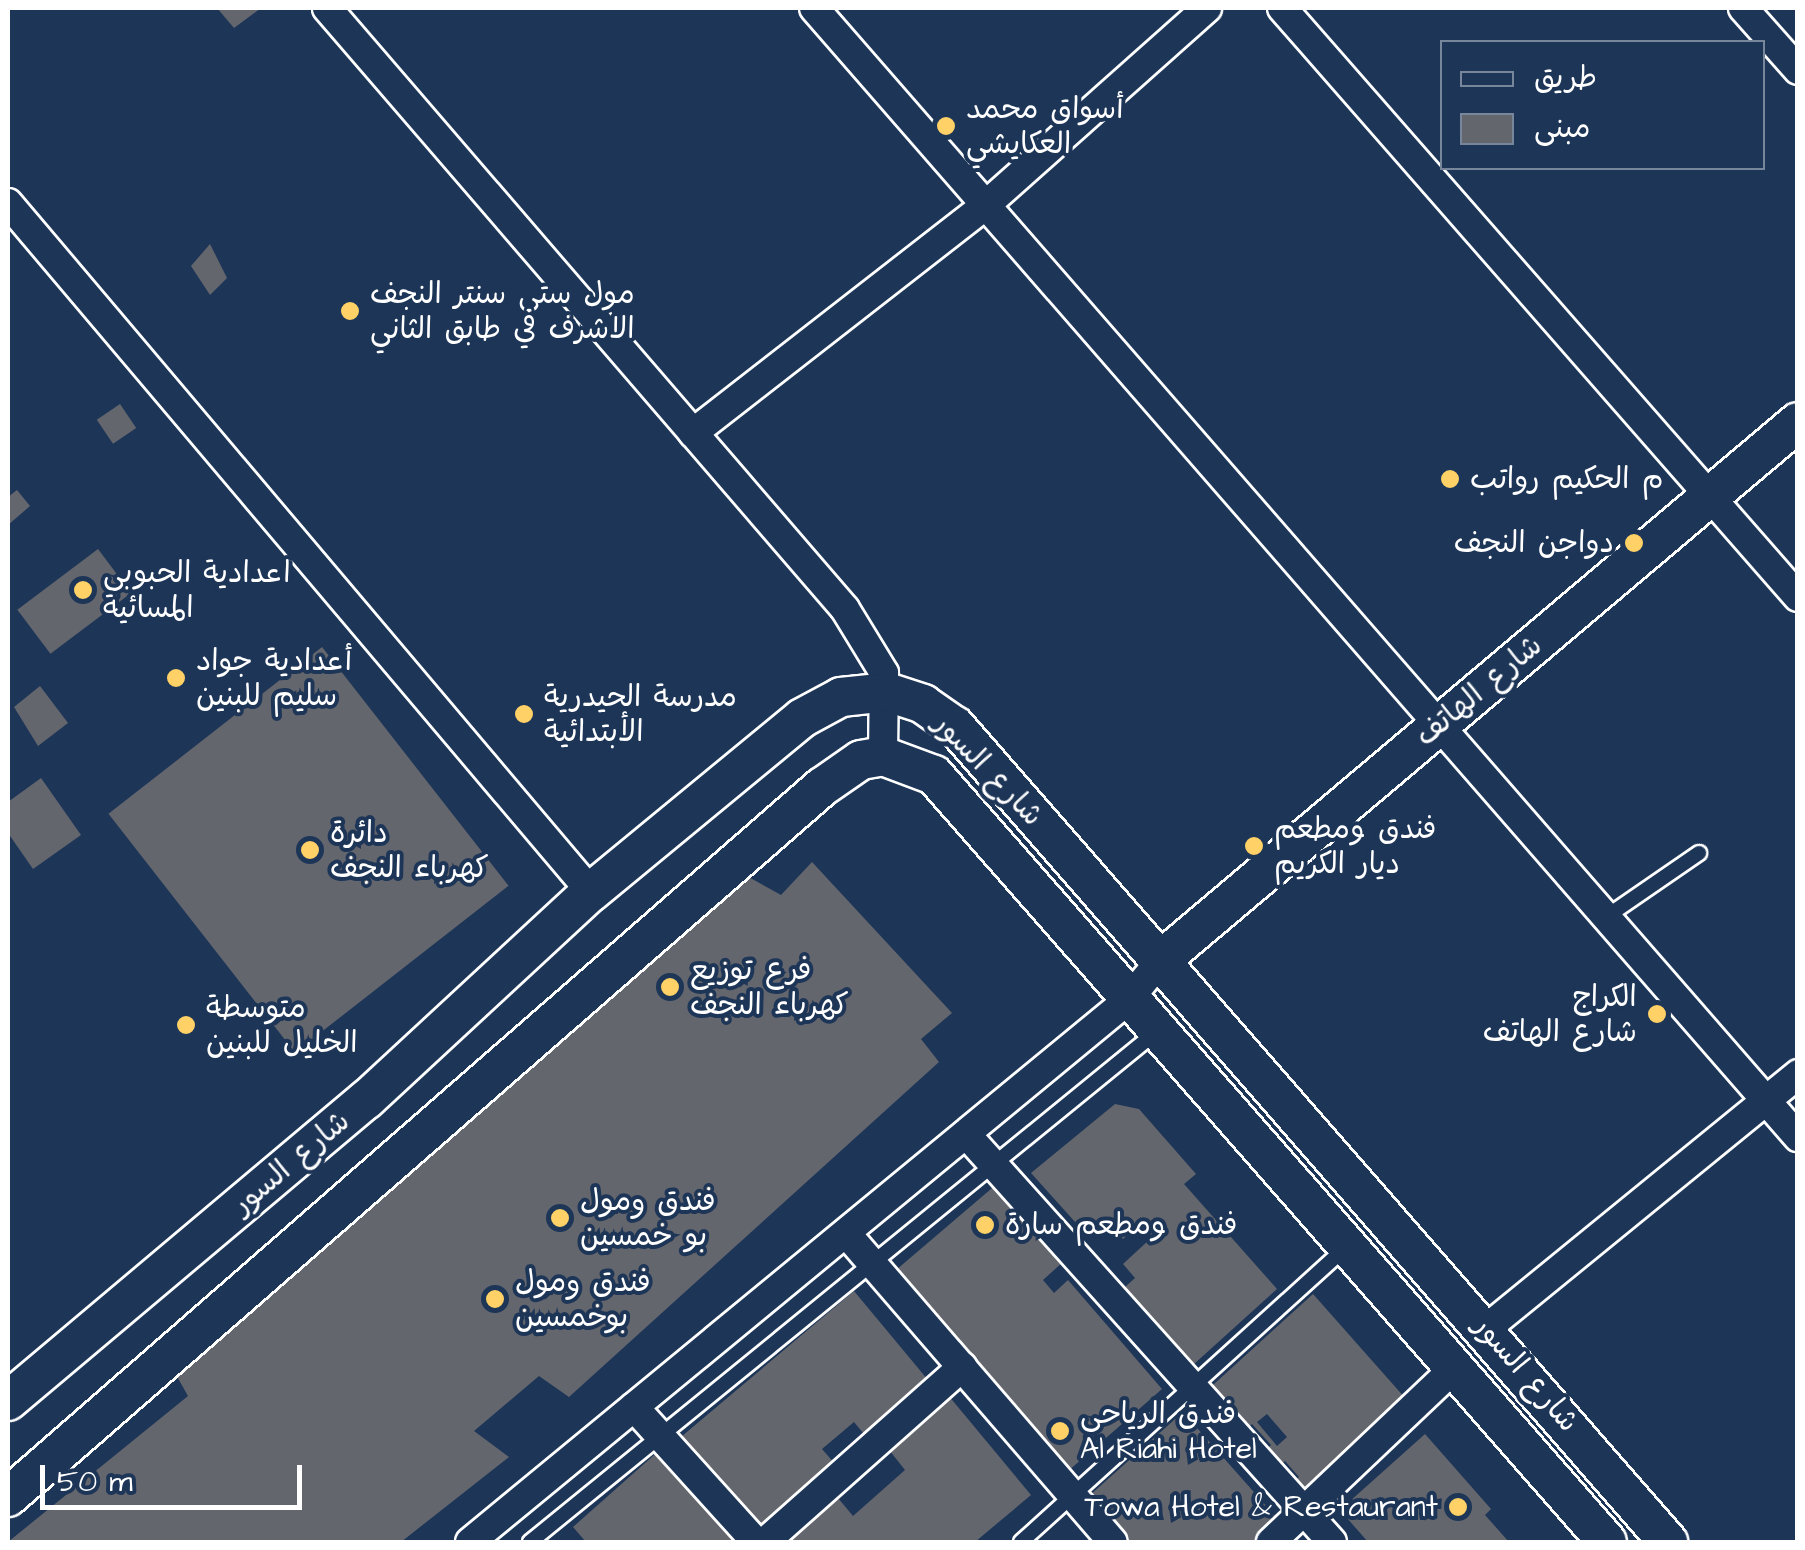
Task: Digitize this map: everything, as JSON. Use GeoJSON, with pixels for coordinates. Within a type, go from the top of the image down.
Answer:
{"type":"FeatureCollection","features":[{"type":"Feature","properties":{"kind":"street"},"geometry":{"type":"LineString","coordinates":[[8,1497],[841,771],[883,756],[887,692],[877,656],[846,609],[327,8]]}},
{"type":"Feature","properties":{"kind":"street"},"geometry":{"type":"LineString","coordinates":[[814,8],[1798,1138]]}},
{"type":"Feature","properties":{"kind":"street"},"geometry":{"type":"LineString","coordinates":[[694,433],[986,204],[1207,8]]}},
{"type":"Feature","properties":{"kind":"street"},"geometry":{"type":"LineString","coordinates":[[1282,8],[1798,596]]}},
{"type":"Feature","properties":{"kind":"street"},"geometry":{"type":"LineString","coordinates":[[1743,8],[1798,70]]}},
{"type":"Feature","properties":{"kind":"street"},"geometry":{"type":"LineString","coordinates":[[8,203],[591,892]]}},
{"type":"Feature","properties":{"kind":"street","name":"شارع الهاتف"},"geometry":{"type":"LineString","coordinates":[[1160,960],[1798,422]]}},
{"type":"Feature","properties":{"kind":"street","name":"شارع السور"},"geometry":{"type":"LineString","coordinates":[[8,1401],[366,1100],[591,892],[802,718],[841,696],[887,692],[924,704],[955,726],[1488,1328],[1668,1542]]}},
{"type":"Feature","properties":{"kind":"street","name":"شارع السور"},"geometry":{"type":"LineString","coordinates":[[883,756],[934,775],[1156,1033],[1607,1542]]}},
{"type":"Feature","properties":{"kind":"street"},"geometry":{"type":"LineString","coordinates":[[470,1542],[1128,1000],[1160,960]]}},
{"type":"Feature","properties":{"kind":"street"},"geometry":{"type":"LineString","coordinates":[[1488,1328],[1798,1074]]}},
{"type":"Feature","properties":{"kind":"street"},"geometry":{"type":"LineString","coordinates":[[966,1134],[1332,1542]]}},
{"type":"Feature","properties":{"kind":"street"},"geometry":{"type":"LineString","coordinates":[[846,1233],[1113,1542]]}},
{"type":"Feature","properties":{"kind":"street"},"geometry":{"type":"LineString","coordinates":[[765,1542],[962,1368]]}},
{"type":"Feature","properties":{"kind":"street"},"geometry":{"type":"LineString","coordinates":[[1271,1542],[1453,1369]]}},
{"type":"Feature","properties":{"kind":"street"},"geometry":{"type":"LineString","coordinates":[[634,1407],[756,1542]]}},
{"type":"Feature","properties":{"kind":"lane"},"geometry":{"type":"LineString","coordinates":[[1606,918],[1699,853]]}},
{"type":"Feature","properties":{"kind":"lane"},"geometry":{"type":"LineString","coordinates":[[530,1542],[658,1434],[996,1166],[1156,1033]]}},
{"type":"Feature","properties":{"kind":"lane"},"geometry":{"type":"LineString","coordinates":[[1021,1542],[1346,1248]]}},
{"type":"Feature","properties":{"kind":"building"},"geometry":{"type":"Polygon","coordinates":[[[217,8],[261,8],[234,28],[217,8]]]}},
{"type":"Feature","properties":{"kind":"building"},"geometry":{"type":"Polygon","coordinates":[[[210,244],[227,278],[210,295],[191,266],[210,244]]]}},
{"type":"Feature","properties":{"kind":"building"},"geometry":{"type":"Polygon","coordinates":[[[120,404],[136,428],[113,444],[97,420],[120,404]]]}},
{"type":"Feature","properties":{"kind":"building"},"geometry":{"type":"Polygon","coordinates":[[[17,490],[30,506],[8,525],[8,497],[17,490]]]}},
{"type":"Feature","properties":{"kind":"building"},"geometry":{"type":"Polygon","coordinates":[[[98,549],[131,593],[50,654],[17,610],[98,549]]]}},
{"type":"Feature","properties":{"kind":"building","name":"دائرة كهرباء النجف"},"geometry":{"type":"Polygon","coordinates":[[[322,647],[509,886],[295,1053],[108,814],[322,647]]]}},
{"type":"Feature","properties":{"kind":"building"},"geometry":{"type":"Polygon","coordinates":[[[40,686],[68,723],[38,746],[14,707],[40,686]]]}},
{"type":"Feature","properties":{"kind":"building"},"geometry":{"type":"Polygon","coordinates":[[[41,778],[81,835],[33,869],[8,833],[8,802],[41,778]]]}},
{"type":"Feature","properties":{"kind":"building","name":"فندق ومول بو خمسين"},"geometry":{"type":"Polygon","coordinates":[[[812,862],[952,1013],[921,1039],[939,1062],[569,1397],[539,1376],[474,1431],[509,1457],[401,1542],[8,1542],[188,1396],[175,1373],[745,875],[781,895],[812,862]]]}},
{"type":"Feature","properties":{"kind":"building"},"geometry":{"type":"Polygon","coordinates":[[[1115,1104],[1139,1109],[1196,1174],[1184,1184],[1277,1289],[1183,1374],[1114,1297],[1135,1278],[1123,1264],[1149,1240],[1137,1226],[1123,1239],[1103,1217],[1085,1233],[1031,1173],[1115,1104]]]}},
{"type":"Feature","properties":{"kind":"building"},"geometry":{"type":"Polygon","coordinates":[[[998,1183],[1064,1261],[1043,1280],[1054,1293],[1068,1280],[1162,1389],[1067,1472],[896,1270],[998,1183]]]}},
{"type":"Feature","properties":{"kind":"building"},"geometry":{"type":"Polygon","coordinates":[[[854,1291],[933,1386],[869,1440],[854,1422],[822,1449],[842,1472],[759,1542],[675,1442],[854,1291]]]}},
{"type":"Feature","properties":{"kind":"building"},"geometry":{"type":"Polygon","coordinates":[[[1313,1294],[1406,1399],[1296,1499],[1287,1488],[1299,1477],[1285,1461],[1273,1472],[1259,1456],[1271,1445],[1252,1424],[1240,1435],[1203,1394],[1313,1294]],[[1267,1414],[1257,1422],[1277,1446],[1287,1437],[1267,1414]]]}},
{"type":"Feature","properties":{"kind":"building"},"geometry":{"type":"Polygon","coordinates":[[[948,1395],[1031,1495],[975,1542],[786,1542],[838,1498],[853,1516],[905,1470],[886,1446],[948,1395]]]}},
{"type":"Feature","properties":{"kind":"building"},"geometry":{"type":"Polygon","coordinates":[[[1183,1412],[1283,1525],[1262,1542],[1130,1542],[1089,1496],[1183,1412]]]}},
{"type":"Feature","properties":{"kind":"building"},"geometry":{"type":"Polygon","coordinates":[[[1425,1434],[1491,1509],[1485,1515],[1509,1542],[1368,1542],[1340,1510],[1425,1434]]]}},
{"type":"Feature","properties":{"kind":"building"},"geometry":{"type":"Polygon","coordinates":[[[662,1448],[745,1542],[586,1542],[573,1527],[662,1448]]]}},
{"type":"Feature","properties":{"kind":"place","name":"أسواق محمد العكايشي"},"geometry":{"type":"Point","coordinates":[946,126]}},
{"type":"Feature","properties":{"kind":"place","name":"مول ستي سنتر النجف الاشرف في طابق الثاني"},"geometry":{"type":"Point","coordinates":[350,311]}},
{"type":"Feature","properties":{"kind":"place","name":"م الحكيم رواتب"},"geometry":{"type":"Point","coordinates":[1450,479]}},
{"type":"Feature","properties":{"kind":"place","name":"دواجن النجف"},"geometry":{"type":"Point","coordinates":[1634,543]}},
{"type":"Feature","properties":{"kind":"place","name":"اعدادية الحبوبي المسائية"},"geometry":{"type":"Point","coordinates":[83,590]}},
{"type":"Feature","properties":{"kind":"place","name":"أعدادية جواد سليم للبنين"},"geometry":{"type":"Point","coordinates":[176,678]}},
{"type":"Feature","properties":{"kind":"place","name":"مدرسة الحيدرية الأبتدائية"},"geometry":{"type":"Point","coordinates":[524,714]}},
{"type":"Feature","properties":{"kind":"place","name":"فندق ومطعم ديار الكريم"},"geometry":{"type":"Point","coordinates":[1254,846]}},
{"type":"Feature","properties":{"kind":"place","name":"دائرة كهرباء النجف"},"geometry":{"type":"Point","coordinates":[310,850]}},
{"type":"Feature","properties":{"kind":"place","name":"فرع توزيع كهرباء النجف"},"geometry":{"type":"Point","coordinates":[670,987]}},
{"type":"Feature","properties":{"kind":"place","name":"الكراج شارع الهاتف"},"geometry":{"type":"Point","coordinates":[1657,1014]}},
{"type":"Feature","properties":{"kind":"place","name":"متوسطة الخليل للبنين"},"geometry":{"type":"Point","coordinates":[186,1025]}},
{"type":"Feature","properties":{"kind":"place","name":"فندق ومول بو خمسين"},"geometry":{"type":"Point","coordinates":[560,1218]}},
{"type":"Feature","properties":{"kind":"place","name":"فندق ومطعم سارة"},"geometry":{"type":"Point","coordinates":[985,1225]}},
{"type":"Feature","properties":{"kind":"place","name":"فندق ومول بوخمسين"},"geometry":{"type":"Point","coordinates":[495,1299]}},
{"type":"Feature","properties":{"kind":"place","name":"فندق الرياحي Al Riahi Hotel"},"geometry":{"type":"Point","coordinates":[1060,1431]}},
{"type":"Feature","properties":{"kind":"place","name":"Towa Hotel & Restaurant"},"geometry":{"type":"Point","coordinates":[1458,1507]}}]}
